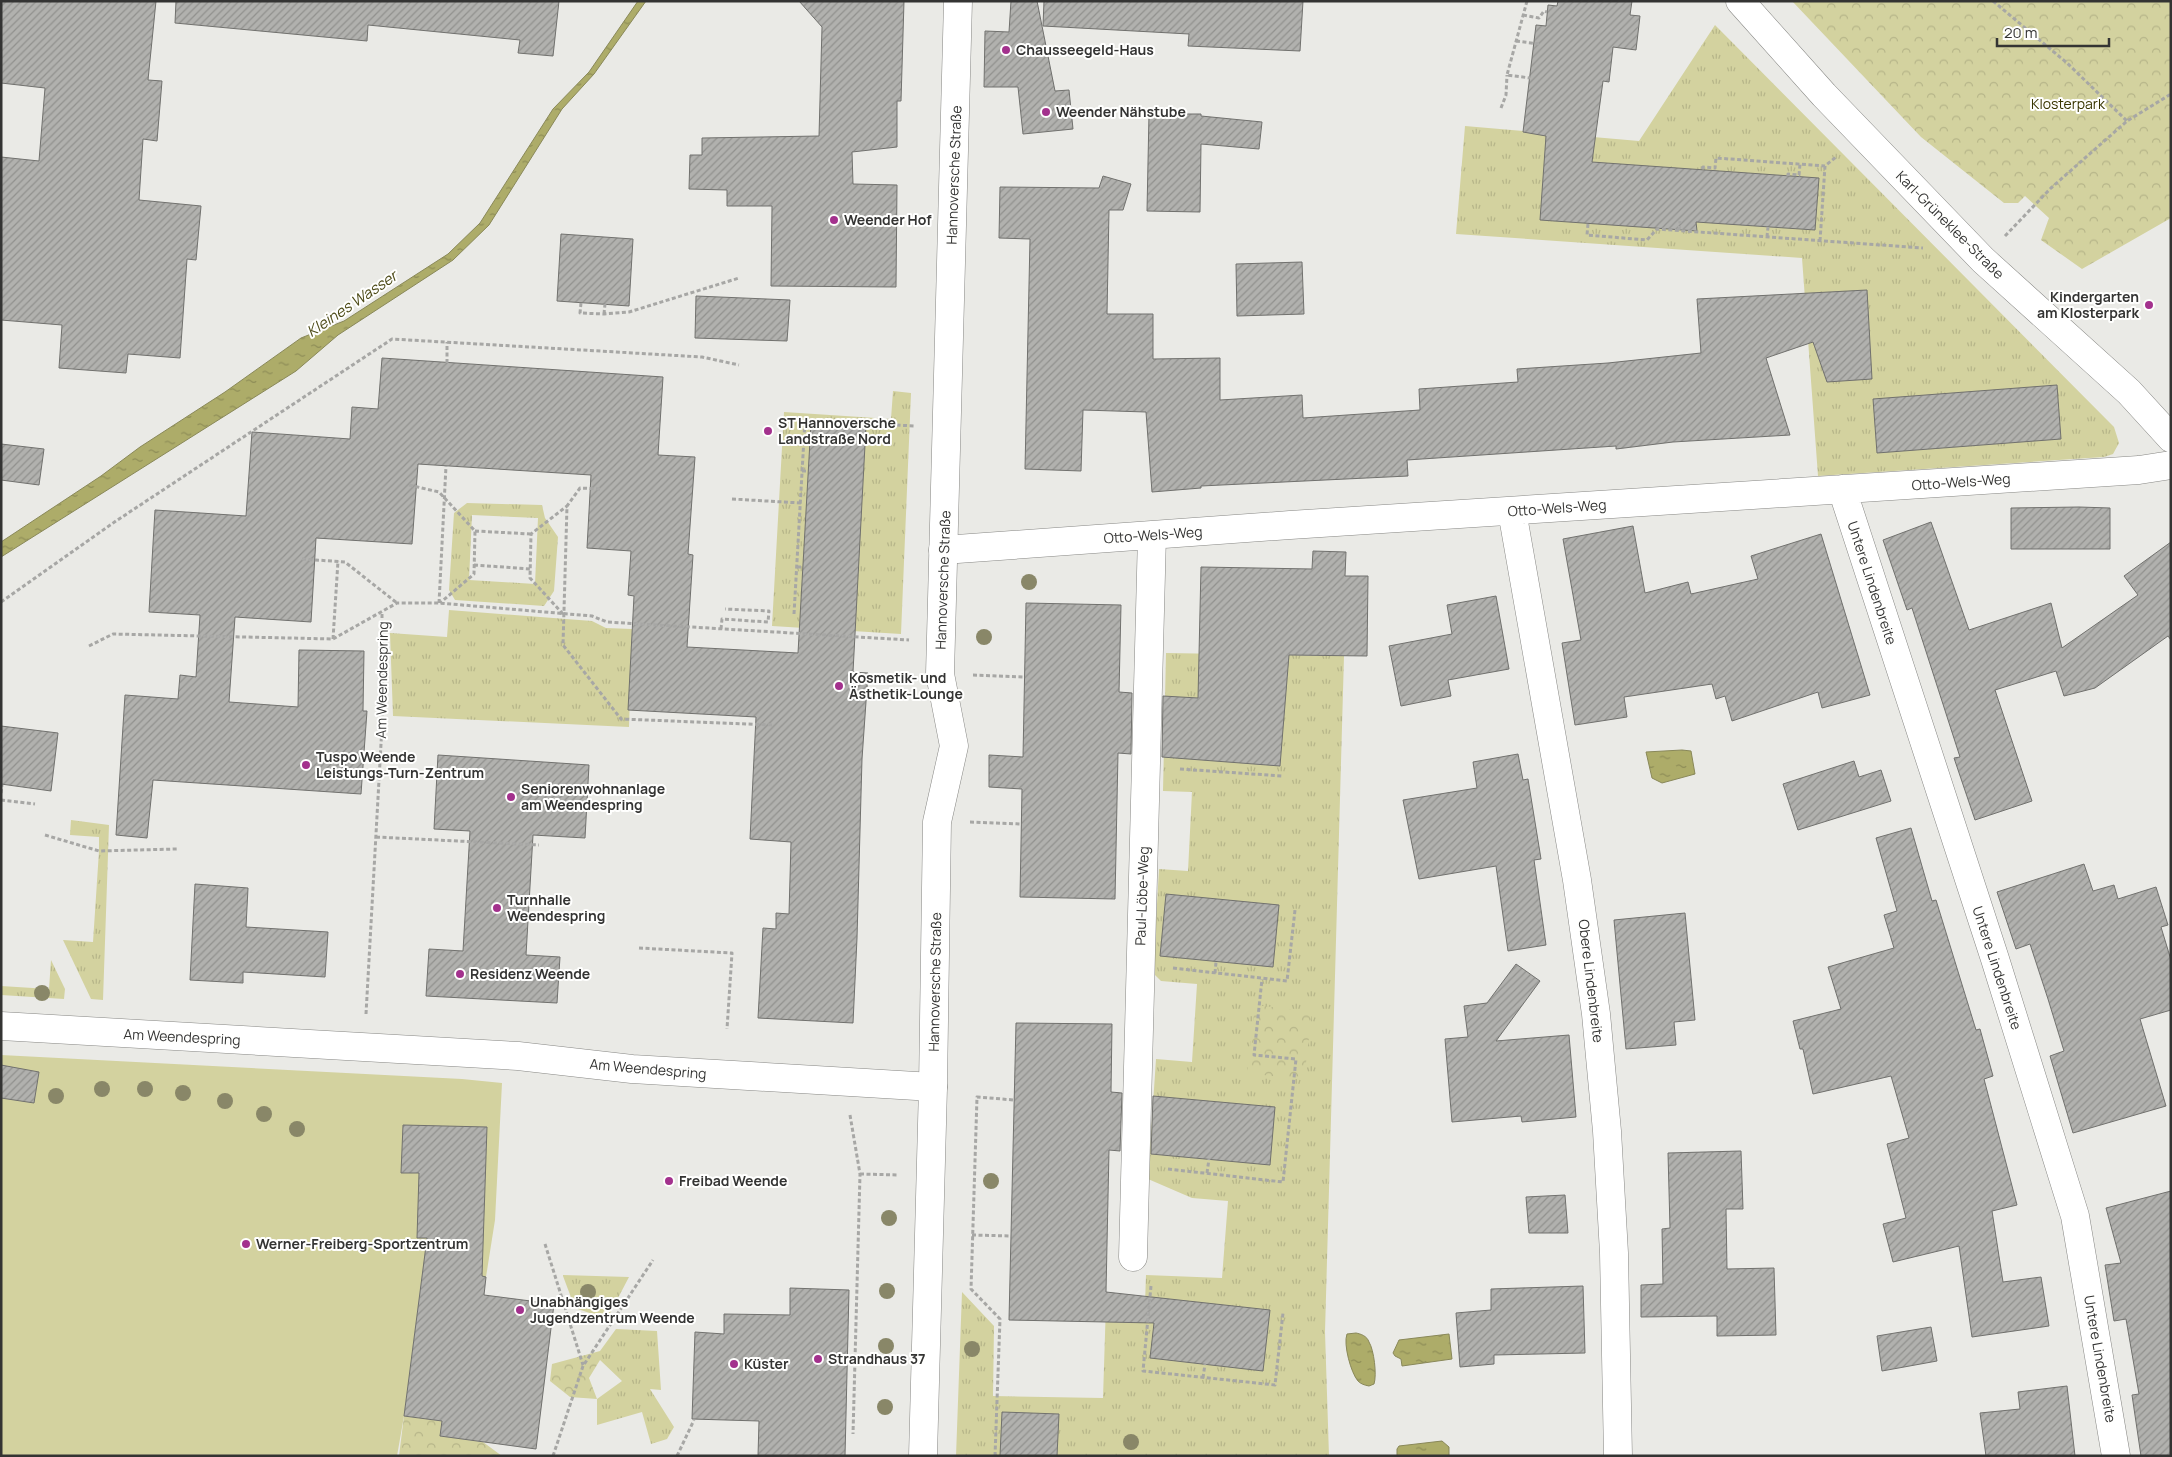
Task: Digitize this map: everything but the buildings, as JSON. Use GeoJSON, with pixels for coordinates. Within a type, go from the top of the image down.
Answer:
{"type":"FeatureCollection","features":[{"type":"Feature","properties":{"kind":"street","name":"Hannoversche Straße"},"geometry":{"type":"LineString","coordinates":[[923,1456],[933,1087],[937,822],[954,746],[940,674],[958,1]]}},
{"type":"Feature","properties":{"kind":"street","name":"Karl-Grüneklee-Straße"},"geometry":{"type":"LineString","coordinates":[[1740,1],[1824,95],[1983,260],[2129,392],[2171,438]]}},
{"type":"Feature","properties":{"kind":"street","name":"Otto-Wels-Weg"},"geometry":{"type":"LineString","coordinates":[[944,550],[2139,470],[2171,465]]}},
{"type":"Feature","properties":{"kind":"street","name":"Untere Lindenbreite"},"geometry":{"type":"LineString","coordinates":[[1842,489],[1995,959],[2076,1216],[2116,1456]]}},
{"type":"Feature","properties":{"kind":"street","name":"Obere Lindenbreite"},"geometry":{"type":"LineString","coordinates":[[1512,511],[1577,880],[1596,1014],[1607,1131],[1614,1253],[1618,1456]]}},
{"type":"Feature","properties":{"kind":"street","name":"Paul-Löbe-Weg"},"geometry":{"type":"LineString","coordinates":[[1133,1257],[1152,535]]}},
{"type":"Feature","properties":{"kind":"street","name":"Am Weendespring"},"geometry":{"type":"LineString","coordinates":[[1,1026],[518,1056],[632,1069],[933,1087]]}},
{"type":"Feature","properties":{"kind":"path"},"geometry":{"type":"LineString","coordinates":[[1501,108],[1506,95],[1507,75],[1526,1]]}},
{"type":"Feature","properties":{"kind":"path"},"geometry":{"type":"LineString","coordinates":[[1993,1],[2067,63],[2127,121]]}},
{"type":"Feature","properties":{"kind":"path"},"geometry":{"type":"LineString","coordinates":[[1523,16],[1539,18],[1544,11],[1547,12]]}},
{"type":"Feature","properties":{"kind":"path"},"geometry":{"type":"LineString","coordinates":[[1516,41],[1539,44]]}},
{"type":"Feature","properties":{"kind":"path"},"geometry":{"type":"LineString","coordinates":[[1507,75],[1530,78]]}},
{"type":"Feature","properties":{"kind":"path"},"geometry":{"type":"LineString","coordinates":[[1983,260],[2051,188],[2127,121],[2171,94]]}},
{"type":"Feature","properties":{"kind":"path"},"geometry":{"type":"LineString","coordinates":[[1820,241],[1825,166],[1861,134]]}},
{"type":"Feature","properties":{"kind":"path"},"geometry":{"type":"LineString","coordinates":[[1702,169],[1715,168],[1716,158],[1825,166]]}},
{"type":"Feature","properties":{"kind":"path"},"geometry":{"type":"LineString","coordinates":[[1788,176],[1788,174],[1799,175],[1800,164]]}},
{"type":"Feature","properties":{"kind":"path"},"geometry":{"type":"LineString","coordinates":[[1679,230],[1680,221]]}},
{"type":"Feature","properties":{"kind":"path"},"geometry":{"type":"LineString","coordinates":[[1588,224],[1587,235],[1647,240],[1657,229],[1924,248],[1950,226]]}},
{"type":"Feature","properties":{"kind":"path"},"geometry":{"type":"LineString","coordinates":[[1767,237],[1768,227]]}},
{"type":"Feature","properties":{"kind":"path"},"geometry":{"type":"LineString","coordinates":[[580,303],[580,313],[604,314],[642,309],[739,278]]}},
{"type":"Feature","properties":{"kind":"path"},"geometry":{"type":"LineString","coordinates":[[604,314],[605,304]]}},
{"type":"Feature","properties":{"kind":"path"},"geometry":{"type":"LineString","coordinates":[[1,602],[116,522],[392,339],[702,357],[739,365]]}},
{"type":"Feature","properties":{"kind":"path"},"geometry":{"type":"LineString","coordinates":[[447,342],[447,363]]}},
{"type":"Feature","properties":{"kind":"path"},"geometry":{"type":"LineString","coordinates":[[794,614],[806,420],[947,428]]}},
{"type":"Feature","properties":{"kind":"path"},"geometry":{"type":"LineString","coordinates":[[439,603],[446,498],[446,466]]}},
{"type":"Feature","properties":{"kind":"path"},"geometry":{"type":"LineString","coordinates":[[802,471],[808,471]]}},
{"type":"Feature","properties":{"kind":"path"},"geometry":{"type":"LineString","coordinates":[[409,485],[439,492],[475,531],[474,574],[439,603]]}},
{"type":"Feature","properties":{"kind":"path"},"geometry":{"type":"LineString","coordinates":[[475,531],[532,534],[567,506],[580,488],[600,489]]}},
{"type":"Feature","properties":{"kind":"path"},"geometry":{"type":"LineString","coordinates":[[732,499],[801,503]]}},
{"type":"Feature","properties":{"kind":"path"},"geometry":{"type":"LineString","coordinates":[[567,506],[563,646],[621,719],[773,724]]}},
{"type":"Feature","properties":{"kind":"path"},"geometry":{"type":"LineString","coordinates":[[532,534],[530,578],[564,614]]}},
{"type":"Feature","properties":{"kind":"path"},"geometry":{"type":"LineString","coordinates":[[302,559],[345,562],[397,603]]}},
{"type":"Feature","properties":{"kind":"path"},"geometry":{"type":"LineString","coordinates":[[333,639],[338,561]]}},
{"type":"Feature","properties":{"kind":"path"},"geometry":{"type":"LineString","coordinates":[[474,565],[531,568]]}},
{"type":"Feature","properties":{"kind":"path"},"geometry":{"type":"LineString","coordinates":[[797,567],[802,568]]}},
{"type":"Feature","properties":{"kind":"path"},"geometry":{"type":"LineString","coordinates":[[89,646],[113,634],[333,639],[397,603],[439,603],[592,616],[607,622],[941,642]]}},
{"type":"Feature","properties":{"kind":"path"},"geometry":{"type":"LineString","coordinates":[[721,629],[722,619],[768,622],[769,611],[725,609]]}},
{"type":"Feature","properties":{"kind":"path","name":"Am Weendespring"},"geometry":{"type":"LineString","coordinates":[[364,1047],[382,726],[382,612]]}},
{"type":"Feature","properties":{"kind":"path"},"geometry":{"type":"LineString","coordinates":[[940,674],[1025,677]]}},
{"type":"Feature","properties":{"kind":"path"},"geometry":{"type":"LineString","coordinates":[[1146,766],[1282,776]]}},
{"type":"Feature","properties":{"kind":"path"},"geometry":{"type":"LineString","coordinates":[[1,793],[2,785]]}},
{"type":"Feature","properties":{"kind":"path"},"geometry":{"type":"LineString","coordinates":[[1,800],[35,804]]}},
{"type":"Feature","properties":{"kind":"path"},"geometry":{"type":"LineString","coordinates":[[937,822],[1022,824]]}},
{"type":"Feature","properties":{"kind":"path"},"geometry":{"type":"LineString","coordinates":[[45,835],[99,851],[177,849]]}},
{"type":"Feature","properties":{"kind":"path"},"geometry":{"type":"LineString","coordinates":[[376,837],[539,845]]}},
{"type":"Feature","properties":{"kind":"path"},"geometry":{"type":"LineString","coordinates":[[1141,964],[1287,981],[1295,910]]}},
{"type":"Feature","properties":{"kind":"path"},"geometry":{"type":"LineString","coordinates":[[638,948],[732,953],[727,1029]]}},
{"type":"Feature","properties":{"kind":"path"},"geometry":{"type":"LineString","coordinates":[[1215,973],[1216,962]]}},
{"type":"Feature","properties":{"kind":"path"},"geometry":{"type":"LineString","coordinates":[[1135,1165],[1283,1182],[1296,1059],[1254,1055],[1262,979]]}},
{"type":"Feature","properties":{"kind":"path"},"geometry":{"type":"LineString","coordinates":[[845,1082],[860,1174],[853,1434]]}},
{"type":"Feature","properties":{"kind":"path"},"geometry":{"type":"LineString","coordinates":[[995,1456],[1000,1319],[971,1289],[977,1097],[1014,1100]]}},
{"type":"Feature","properties":{"kind":"path"},"geometry":{"type":"LineString","coordinates":[[1207,1173],[1209,1159]]}},
{"type":"Feature","properties":{"kind":"path"},"geometry":{"type":"LineString","coordinates":[[972,1235],[1011,1236]]}},
{"type":"Feature","properties":{"kind":"path"},"geometry":{"type":"LineString","coordinates":[[545,1244],[583,1366]]}},
{"type":"Feature","properties":{"kind":"path"},"geometry":{"type":"LineString","coordinates":[[1133,1257],[1152,1272],[1143,1371],[1275,1385],[1283,1313]]}},
{"type":"Feature","properties":{"kind":"path"},"geometry":{"type":"LineString","coordinates":[[553,1456],[583,1366],[653,1260]]}},
{"type":"Feature","properties":{"kind":"path"},"geometry":{"type":"LineString","coordinates":[[1203,1378],[1205,1364]]}},
{"type":"Feature","properties":{"kind":"path"},"geometry":{"type":"LineString","coordinates":[[677,1456],[694,1420]]}},
{"type":"Feature","properties":{"kind":"green space","name":"Klosterpark"},"geometry":{"type":"Polygon","coordinates":[[[1792,1],[2171,1],[2171,218],[2082,269],[2041,240],[2049,218],[2025,196],[2018,203],[2004,203],[1921,137],[1792,1]]]}},
{"type":"Feature","properties":{"kind":"green space"},"geometry":{"type":"Polygon","coordinates":[[[1715,25],[2114,427],[2119,443],[2113,454],[2104,457],[1818,476],[1802,258],[1456,234],[1465,126],[1639,141],[1715,25]]]}},
{"type":"Feature","properties":{"kind":"green space"},"geometry":{"type":"Polygon","coordinates":[[[893,391],[911,393],[901,634],[772,626],[784,412],[891,419],[893,391]]]}},
{"type":"Feature","properties":{"kind":"green space"},"geometry":{"type":"Polygon","coordinates":[[[467,503],[542,505],[545,518],[558,537],[554,591],[544,606],[455,600],[449,590],[454,513],[467,503]],[[472,515],[469,580],[535,584],[538,518],[472,515]]]}},
{"type":"Feature","properties":{"kind":"green space"},"geometry":{"type":"Polygon","coordinates":[[[449,610],[592,621],[606,628],[632,629],[629,727],[393,716],[390,633],[447,637],[449,610]]]}},
{"type":"Feature","properties":{"kind":"green space"},"geometry":{"type":"Polygon","coordinates":[[[1166,653],[1344,656],[1325,1332],[1329,1456],[956,1456],[962,1292],[994,1326],[993,1396],[1103,1398],[1106,1303],[1145,1304],[1146,1275],[1222,1278],[1228,1201],[1192,1198],[1148,1179],[1156,1059],[1192,1062],[1197,984],[1161,981],[1153,973],[1159,869],[1188,871],[1192,792],[1163,791],[1166,653]]]}},
{"type":"Feature","properties":{"kind":"green space"},"geometry":{"type":"Polygon","coordinates":[[[71,820],[109,825],[103,1000],[91,999],[63,940],[93,942],[99,837],[70,835],[71,820]]]}},
{"type":"Feature","properties":{"kind":"green space"},"geometry":{"type":"Polygon","coordinates":[[[51,960],[65,989],[64,999],[1,995],[1,986],[49,989],[51,960]]]}},
{"type":"Feature","properties":{"kind":"green space"},"geometry":{"type":"Polygon","coordinates":[[[1255,1005],[1312,1012],[1304,1080],[1247,1073],[1255,1005]]]}},
{"type":"Feature","properties":{"kind":"green space","name":"Werner-Freiberg-Sportzentrum"},"geometry":{"type":"Polygon","coordinates":[[[1,1055],[462,1079],[502,1083],[495,1220],[486,1277],[423,1269],[397,1456],[1,1456],[1,1055]]]}},
{"type":"Feature","properties":{"kind":"green space"},"geometry":{"type":"Polygon","coordinates":[[[563,1275],[629,1277],[607,1319],[575,1308],[563,1275]]]}},
{"type":"Feature","properties":{"kind":"green space"},"geometry":{"type":"Polygon","coordinates":[[[616,1329],[657,1331],[661,1390],[650,1389],[674,1427],[667,1439],[651,1444],[642,1412],[597,1425],[597,1399],[622,1381],[600,1360],[600,1351],[616,1329]]]}},
{"type":"Feature","properties":{"kind":"green space"},"geometry":{"type":"Polygon","coordinates":[[[600,1351],[600,1360],[589,1378],[597,1399],[570,1397],[550,1381],[552,1364],[600,1351]]]}},
{"type":"Feature","properties":{"kind":"green space"},"geometry":{"type":"Polygon","coordinates":[[[404,1416],[442,1421],[440,1436],[483,1442],[502,1456],[399,1456],[404,1416]]]}},
{"type":"Feature","properties":{"kind":"water"},"geometry":{"type":"Polygon","coordinates":[[[638,1],[646,1],[594,74],[562,109],[489,225],[453,260],[338,335],[296,371],[1,557],[1,542],[101,476],[140,447],[225,392],[301,338],[344,321],[448,254],[480,223],[553,109],[589,72],[638,1]]]}},
{"type":"Feature","properties":{"kind":"water"},"geometry":{"type":"Polygon","coordinates":[[[1691,751],[1695,774],[1662,783],[1652,778],[1646,752],[1691,751]]]}},
{"type":"Feature","properties":{"kind":"water"},"geometry":{"type":"Polygon","coordinates":[[[1356,1333],[1367,1338],[1374,1356],[1375,1380],[1374,1384],[1369,1386],[1358,1381],[1355,1377],[1348,1358],[1347,1334],[1356,1333]]]}},
{"type":"Feature","properties":{"kind":"water"},"geometry":{"type":"Polygon","coordinates":[[[1449,1334],[1452,1359],[1402,1366],[1401,1359],[1393,1353],[1399,1340],[1449,1334]]]}},
{"type":"Feature","properties":{"kind":"water"},"geometry":{"type":"Polygon","coordinates":[[[1442,1441],[1449,1447],[1449,1456],[1397,1456],[1399,1446],[1442,1441]]]}},
{"type":"Feature","properties":{"kind":"place","name":"Chausseegeld-Haus"},"geometry":{"type":"Point","coordinates":[1006,50]}},
{"type":"Feature","properties":{"kind":"place","name":"Weender Nähstube"},"geometry":{"type":"Point","coordinates":[1046,112]}},
{"type":"Feature","properties":{"kind":"place","name":"Weender Hof"},"geometry":{"type":"Point","coordinates":[834,220]}},
{"type":"Feature","properties":{"kind":"place","name":"Kindergarten am Klosterpark"},"geometry":{"type":"Point","coordinates":[2149,305]}},
{"type":"Feature","properties":{"kind":"place","name":"ST Hannoversche Landstraße Nord"},"geometry":{"type":"Point","coordinates":[768,431]}},
{"type":"Feature","properties":{"kind":"place","name":"Kosmetik- und Ästhetik-Lounge"},"geometry":{"type":"Point","coordinates":[839,686]}},
{"type":"Feature","properties":{"kind":"place","name":"Tuspo Weende Leistungs-Turn-Zentrum"},"geometry":{"type":"Point","coordinates":[306,765]}},
{"type":"Feature","properties":{"kind":"place","name":"Seniorenwohnanlage am Weendespring"},"geometry":{"type":"Point","coordinates":[511,797]}},
{"type":"Feature","properties":{"kind":"place","name":"Turnhalle Weendespring"},"geometry":{"type":"Point","coordinates":[497,908]}},
{"type":"Feature","properties":{"kind":"place","name":"Residenz Weende"},"geometry":{"type":"Point","coordinates":[460,974]}},
{"type":"Feature","properties":{"kind":"place","name":"Freibad Weende"},"geometry":{"type":"Point","coordinates":[669,1181]}},
{"type":"Feature","properties":{"kind":"place","name":"Werner-Freiberg-Sportzentrum"},"geometry":{"type":"Point","coordinates":[246,1244]}},
{"type":"Feature","properties":{"kind":"place","name":"Unabhängiges Jugendzentrum Weende"},"geometry":{"type":"Point","coordinates":[520,1310]}},
{"type":"Feature","properties":{"kind":"place","name":"Strandhaus 37"},"geometry":{"type":"Point","coordinates":[818,1359]}},
{"type":"Feature","properties":{"kind":"place","name":"Küster"},"geometry":{"type":"Point","coordinates":[734,1364]}},
{"type":"Feature","properties":{"kind":"water label","name":"Kleines Wasser"},"geometry":{"type":"Point","coordinates":[352,304]}}]}
